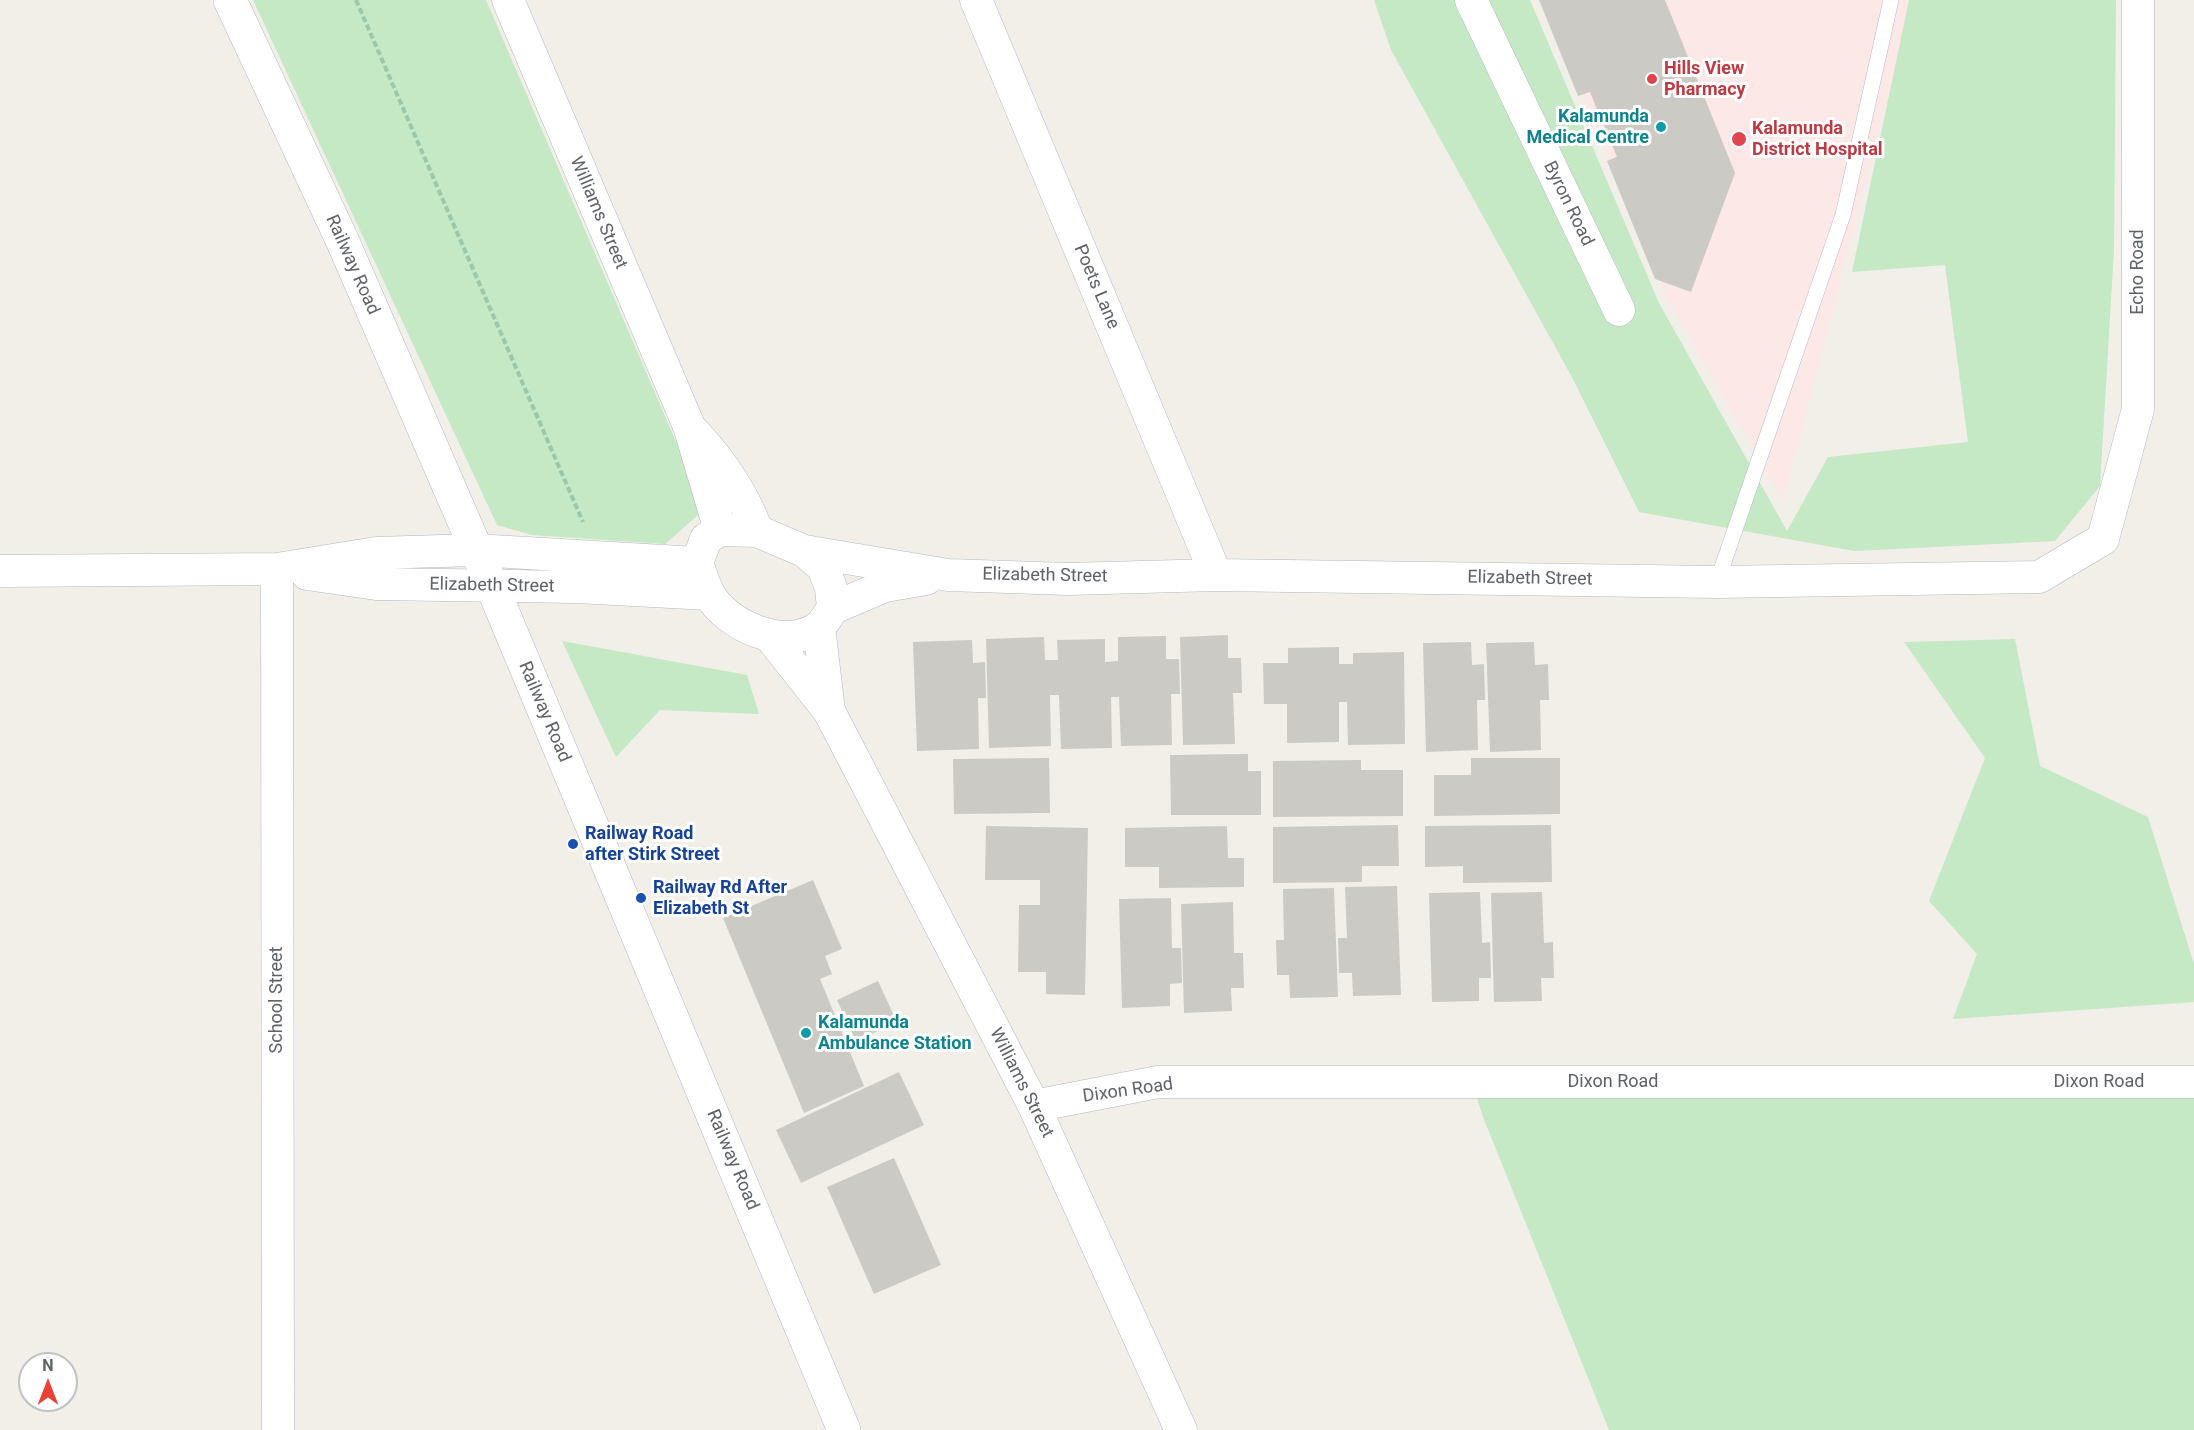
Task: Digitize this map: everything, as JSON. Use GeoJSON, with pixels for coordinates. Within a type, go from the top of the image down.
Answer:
{"type":"FeatureCollection","features":[{"type":"Feature","properties":{"kind":"street","name":"Railway Road"},"geometry":{"type":"LineString","coordinates":[[230,0],[343,242],[492,586],[844,1430]]}},
{"type":"Feature","properties":{"kind":"street","name":"Williams Street"},"geometry":{"type":"LineString","coordinates":[[508,0],[689,426],[720,530]]}},
{"type":"Feature","properties":{"kind":"street","name":"Poets Lane"},"geometry":{"type":"LineString","coordinates":[[976,0],[1216,575]]}},
{"type":"Feature","properties":{"kind":"street","name":"Byron Road"},"geometry":{"type":"LineString","coordinates":[[1471,0],[1619,310]]}},
{"type":"Feature","properties":{"kind":"street","name":"Echo Road"},"geometry":{"type":"LineString","coordinates":[[2103,539],[2138,409],[2138,0]]}},
{"type":"Feature","properties":{"kind":"street","name":"Williams Street"},"geometry":{"type":"LineString","coordinates":[[689,426],[721,462],[748,506],[757,531]]}},
{"type":"Feature","properties":{"kind":"street"},"geometry":{"type":"LineString","coordinates":[[720,530],[757,531],[804,551],[823,567],[831,588],[826,617],[797,635],[769,635],[742,627],[722,610],[709,594],[697,563],[706,539],[720,530]]}},
{"type":"Feature","properties":{"kind":"street","name":"Elizabeth Street"},"geometry":{"type":"LineString","coordinates":[[804,551],[948,575],[1068,579],[1216,575],[1717,582],[2039,577],[2103,539]]}},
{"type":"Feature","properties":{"kind":"street","name":"Elizabeth Street"},"geometry":{"type":"LineString","coordinates":[[0,571],[277,569],[376,553],[475,550],[697,563]]}},
{"type":"Feature","properties":{"kind":"street","name":"Elizabeth Street"},"geometry":{"type":"LineString","coordinates":[[277,569],[376,584],[576,587],[709,594]]}},
{"type":"Feature","properties":{"kind":"street","name":"School Street"},"geometry":{"type":"LineString","coordinates":[[277,569],[278,1430]]}},
{"type":"Feature","properties":{"kind":"street","name":"Elizabeth Street"},"geometry":{"type":"LineString","coordinates":[[826,617],[885,586],[948,575]]}},
{"type":"Feature","properties":{"kind":"street","name":"Williams Street"},"geometry":{"type":"LineString","coordinates":[[826,617],[829,711]]}},
{"type":"Feature","properties":{"kind":"street","name":"Williams Street"},"geometry":{"type":"LineString","coordinates":[[769,635],[829,711],[1034,1106],[1182,1430]]}},
{"type":"Feature","properties":{"kind":"street","name":"Dixon Road"},"geometry":{"type":"LineString","coordinates":[[1034,1106],[1158,1083],[2194,1082]]}},
{"type":"Feature","properties":{"kind":"lane"},"geometry":{"type":"LineString","coordinates":[[1717,582],[1843,215],[1891,0]]}},
{"type":"Feature","properties":{"kind":"path"},"geometry":{"type":"LineString","coordinates":[[356,0],[588,532],[591,555]]}},
{"type":"Feature","properties":{"kind":"shaded area","name":"Kalamunda District Hospital"},"geometry":{"type":"Polygon","coordinates":[[[1542,0],[1913,0],[1783,501],[1665,294],[1542,0]]]}},
{"type":"Feature","properties":{"kind":"green space"},"geometry":{"type":"Polygon","coordinates":[[[253,0],[486,0],[705,509],[665,544],[532,535],[497,525],[253,0]]]}},
{"type":"Feature","properties":{"kind":"green space"},"geometry":{"type":"Polygon","coordinates":[[[1374,0],[1530,0],[1659,303],[1787,531],[1828,457],[1968,442],[1945,265],[1852,272],[1909,0],[2116,0],[2114,250],[2100,486],[2055,541],[1854,551],[1639,512],[1573,379],[1391,50],[1374,0]]]}},
{"type":"Feature","properties":{"kind":"green space"},"geometry":{"type":"Polygon","coordinates":[[[2015,639],[2040,766],[2148,817],[2194,964],[2194,1002],[1953,1019],[1977,954],[1929,901],[1985,758],[1904,642],[2015,639]]]}},
{"type":"Feature","properties":{"kind":"green space"},"geometry":{"type":"Polygon","coordinates":[[[562,641],[747,675],[759,714],[660,710],[616,757],[562,641]]]}},
{"type":"Feature","properties":{"kind":"green space"},"geometry":{"type":"Polygon","coordinates":[[[1472,1082],[2194,1082],[2194,1430],[1609,1430],[1483,1117],[1472,1082]]]}},
{"type":"Feature","properties":{"kind":"building","name":"Kalamunda Medical Centre"},"geometry":{"type":"Polygon","coordinates":[[[1539,0],[1665,0],[1735,173],[1691,292],[1655,279],[1607,161],[1617,157],[1590,92],[1578,96],[1539,0]]]}},
{"type":"Feature","properties":{"kind":"building"},"geometry":{"type":"Polygon","coordinates":[[[1228,635],[1228,658],[1241,658],[1242,693],[1233,693],[1235,744],[1183,745],[1180,637],[1228,635]]]}},
{"type":"Feature","properties":{"kind":"building"},"geometry":{"type":"Polygon","coordinates":[[[1166,636],[1166,659],[1179,659],[1180,694],[1171,694],[1172,745],[1121,746],[1119,697],[1111,697],[1112,748],[1061,749],[1059,695],[1050,695],[1051,746],[989,748],[986,639],[1044,637],[1045,660],[1058,660],[1057,640],[1105,639],[1105,662],[1118,661],[1118,637],[1166,636]]]}},
{"type":"Feature","properties":{"kind":"building"},"geometry":{"type":"Polygon","coordinates":[[[972,640],[973,663],[985,662],[986,698],[978,698],[979,749],[917,751],[913,642],[972,640]]]}},
{"type":"Feature","properties":{"kind":"building"},"geometry":{"type":"Polygon","coordinates":[[[1471,642],[1472,665],[1484,664],[1485,700],[1477,700],[1478,750],[1426,752],[1423,643],[1471,642]]]}},
{"type":"Feature","properties":{"kind":"building"},"geometry":{"type":"Polygon","coordinates":[[[1534,642],[1535,665],[1548,664],[1549,700],[1540,700],[1541,750],[1490,752],[1486,643],[1534,642]]]}},
{"type":"Feature","properties":{"kind":"building"},"geometry":{"type":"Polygon","coordinates":[[[1339,647],[1339,664],[1353,664],[1353,653],[1404,652],[1405,744],[1348,745],[1347,702],[1339,702],[1339,742],[1287,743],[1287,704],[1264,704],[1263,663],[1288,663],[1288,648],[1339,647]]]}},
{"type":"Feature","properties":{"kind":"building"},"geometry":{"type":"Polygon","coordinates":[[[1248,754],[1248,771],[1261,771],[1261,815],[1171,815],[1170,755],[1248,754]]]}},
{"type":"Feature","properties":{"kind":"building"},"geometry":{"type":"Polygon","coordinates":[[[1049,758],[1050,813],[954,814],[953,759],[1049,758]]]}},
{"type":"Feature","properties":{"kind":"building"},"geometry":{"type":"Polygon","coordinates":[[[1471,758],[1560,758],[1560,814],[1434,816],[1434,775],[1471,775],[1471,758]]]}},
{"type":"Feature","properties":{"kind":"building"},"geometry":{"type":"Polygon","coordinates":[[[1361,760],[1361,770],[1403,770],[1403,816],[1273,817],[1273,761],[1361,760]]]}},
{"type":"Feature","properties":{"kind":"building"},"geometry":{"type":"Polygon","coordinates":[[[1398,825],[1399,866],[1362,866],[1362,882],[1273,883],[1273,827],[1398,825]]]}},
{"type":"Feature","properties":{"kind":"building"},"geometry":{"type":"Polygon","coordinates":[[[1551,825],[1552,882],[1463,883],[1463,866],[1425,867],[1425,826],[1551,825]]]}},
{"type":"Feature","properties":{"kind":"building"},"geometry":{"type":"Polygon","coordinates":[[[986,826],[1088,828],[1085,995],[1046,994],[1046,972],[1018,972],[1019,905],[1040,905],[1040,880],[985,880],[986,826]]]}},
{"type":"Feature","properties":{"kind":"building"},"geometry":{"type":"Polygon","coordinates":[[[1227,826],[1228,858],[1244,858],[1244,887],[1159,888],[1159,867],[1125,867],[1125,828],[1227,826]]]}},
{"type":"Feature","properties":{"kind":"building","name":"Kalamunda Ambulance Station"},"geometry":{"type":"Polygon","coordinates":[[[813,880],[842,949],[825,956],[832,974],[820,979],[864,1086],[804,1113],[723,918],[813,880]]]}},
{"type":"Feature","properties":{"kind":"building"},"geometry":{"type":"Polygon","coordinates":[[[1397,886],[1401,995],[1353,996],[1352,973],[1339,973],[1338,938],[1347,938],[1345,887],[1397,886]]]}},
{"type":"Feature","properties":{"kind":"building"},"geometry":{"type":"Polygon","coordinates":[[[1334,888],[1338,997],[1290,998],[1289,975],[1277,975],[1276,940],[1284,940],[1283,889],[1334,888]]]}},
{"type":"Feature","properties":{"kind":"building"},"geometry":{"type":"Polygon","coordinates":[[[1480,892],[1482,943],[1490,942],[1491,978],[1479,978],[1479,1001],[1432,1002],[1429,893],[1480,892]]]}},
{"type":"Feature","properties":{"kind":"building"},"geometry":{"type":"Polygon","coordinates":[[[1542,892],[1544,943],[1553,942],[1554,978],[1541,978],[1542,1001],[1494,1002],[1491,893],[1542,892]]]}},
{"type":"Feature","properties":{"kind":"building"},"geometry":{"type":"Polygon","coordinates":[[[1171,898],[1172,948],[1181,948],[1182,983],[1170,984],[1170,1006],[1122,1008],[1119,899],[1171,898]]]}},
{"type":"Feature","properties":{"kind":"building"},"geometry":{"type":"Polygon","coordinates":[[[1233,902],[1234,953],[1243,953],[1244,988],[1231,988],[1232,1011],[1184,1013],[1181,904],[1233,902]]]}},
{"type":"Feature","properties":{"kind":"building"},"geometry":{"type":"Polygon","coordinates":[[[878,981],[897,1022],[856,1041],[837,1000],[878,981]]]}},
{"type":"Feature","properties":{"kind":"building"},"geometry":{"type":"Polygon","coordinates":[[[899,1072],[924,1125],[801,1183],[776,1130],[899,1072]]]}},
{"type":"Feature","properties":{"kind":"building"},"geometry":{"type":"Polygon","coordinates":[[[894,1158],[941,1265],[874,1294],[827,1187],[894,1158]]]}},
{"type":"Feature","properties":{"kind":"place","name":"Hills View Pharmacy"},"geometry":{"type":"Point","coordinates":[1652,79]}},
{"type":"Feature","properties":{"kind":"place","name":"Kalamunda Medical Centre"},"geometry":{"type":"Point","coordinates":[1661,127]}},
{"type":"Feature","properties":{"kind":"place","name":"Kalamunda District Hospital"},"geometry":{"type":"Point","coordinates":[1739,139]}},
{"type":"Feature","properties":{"kind":"place","name":"Railway Road after Stirk Street"},"geometry":{"type":"Point","coordinates":[573,844]}},
{"type":"Feature","properties":{"kind":"place","name":"Railway Rd After Elizabeth St"},"geometry":{"type":"Point","coordinates":[641,898]}},
{"type":"Feature","properties":{"kind":"place","name":"Kalamunda Ambulance Station"},"geometry":{"type":"Point","coordinates":[806,1033]}}]}
